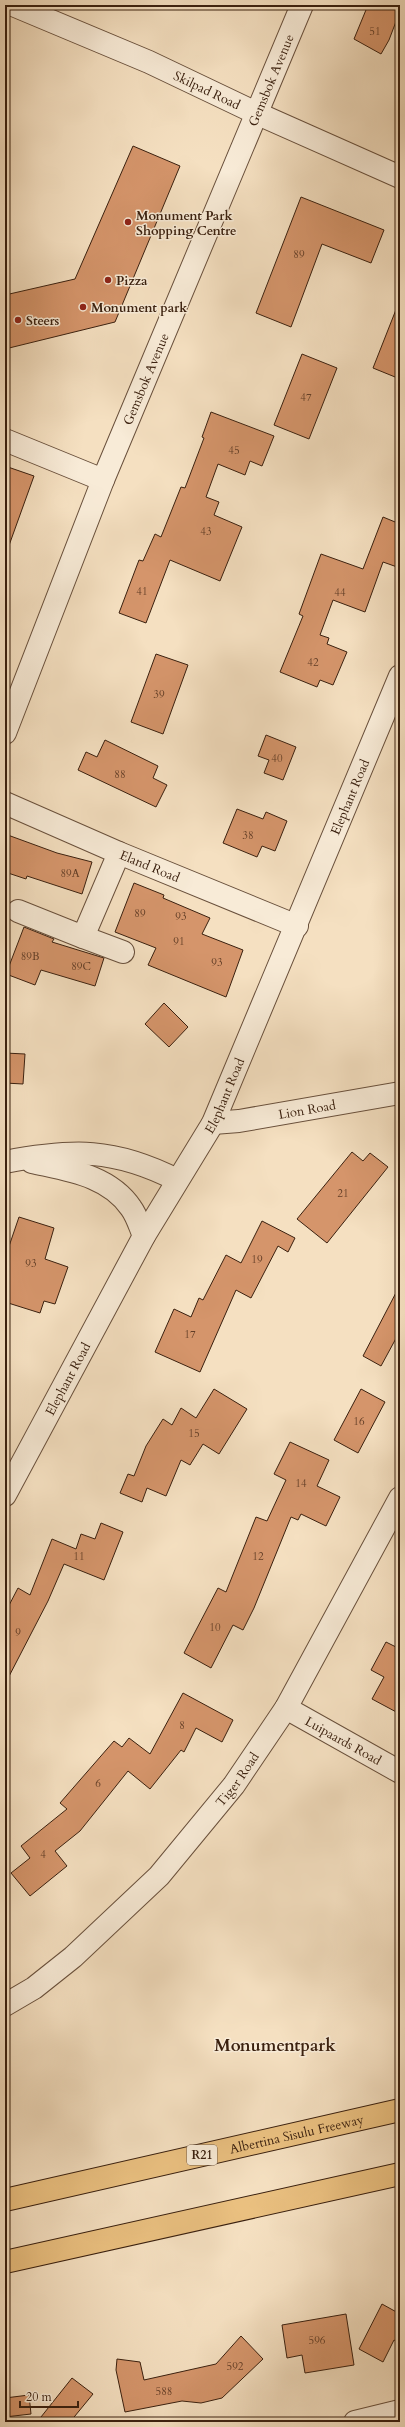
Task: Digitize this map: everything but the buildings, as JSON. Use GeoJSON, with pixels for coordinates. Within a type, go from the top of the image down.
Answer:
{"type":"FeatureCollection","features":[{"type":"Feature","properties":{"kind":"highway","name":"Albertina Sisulu Freeway"},"geometry":{"type":"LineString","coordinates":[[5,2200],[400,2110]]}},
{"type":"Feature","properties":{"kind":"highway"},"geometry":{"type":"LineString","coordinates":[[5,2262],[400,2174]]}},
{"type":"Feature","properties":{"kind":"street","name":"Skilpad Road"},"geometry":{"type":"LineString","coordinates":[[13,5],[149,62],[256,113],[400,177]]}},
{"type":"Feature","properties":{"kind":"street","name":"Gemsbok Avenue"},"geometry":{"type":"LineString","coordinates":[[5,733],[103,480],[302,5]]}},
{"type":"Feature","properties":{"kind":"street"},"geometry":{"type":"LineString","coordinates":[[5,440],[103,480]]}},
{"type":"Feature","properties":{"kind":"street","name":"Elephant Road"},"geometry":{"type":"LineString","coordinates":[[5,1495],[144,1236],[214,1122],[400,676]]}},
{"type":"Feature","properties":{"kind":"street","name":"Eland Road"},"geometry":{"type":"LineString","coordinates":[[5,803],[119,853],[296,926]]}},
{"type":"Feature","properties":{"kind":"street"},"geometry":{"type":"LineString","coordinates":[[83,937],[119,853]]}},
{"type":"Feature","properties":{"kind":"street"},"geometry":{"type":"LineString","coordinates":[[18,911],[122,952]]}},
{"type":"Feature","properties":{"kind":"street","name":"Lion Road"},"geometry":{"type":"LineString","coordinates":[[214,1122],[239,1120],[400,1093]]}},
{"type":"Feature","properties":{"kind":"street"},"geometry":{"type":"LineString","coordinates":[[13,1161],[54,1153],[95,1153],[155,1169],[177,1180]]}},
{"type":"Feature","properties":{"kind":"street"},"geometry":{"type":"LineString","coordinates":[[13,1161],[78,1172],[99,1181],[131,1207],[144,1236]]}},
{"type":"Feature","properties":{"kind":"street","name":"Tiger Road"},"geometry":{"type":"LineString","coordinates":[[5,2006],[34,1988],[73,1957],[159,1876],[234,1785],[286,1708],[400,1498]]}},
{"type":"Feature","properties":{"kind":"street","name":"Luipaards Road"},"geometry":{"type":"LineString","coordinates":[[286,1708],[400,1772]]}},
{"type":"Feature","properties":{"kind":"street"},"geometry":{"type":"LineString","coordinates":[[355,2422],[400,2411]]}},
{"type":"Feature","properties":{"kind":"place","name":"Monument Park Shopping Centre"},"geometry":{"type":"Point","coordinates":[128,222]}},
{"type":"Feature","properties":{"kind":"place","name":"Pizza"},"geometry":{"type":"Point","coordinates":[108,280]}},
{"type":"Feature","properties":{"kind":"place","name":"Monument park"},"geometry":{"type":"Point","coordinates":[83,307]}},
{"type":"Feature","properties":{"kind":"place","name":"Steers"},"geometry":{"type":"Point","coordinates":[18,320]}},
{"type":"Feature","properties":{"kind":"district","name":"Monumentpark"},"geometry":{"type":"Point","coordinates":[275,2045]}}]}
